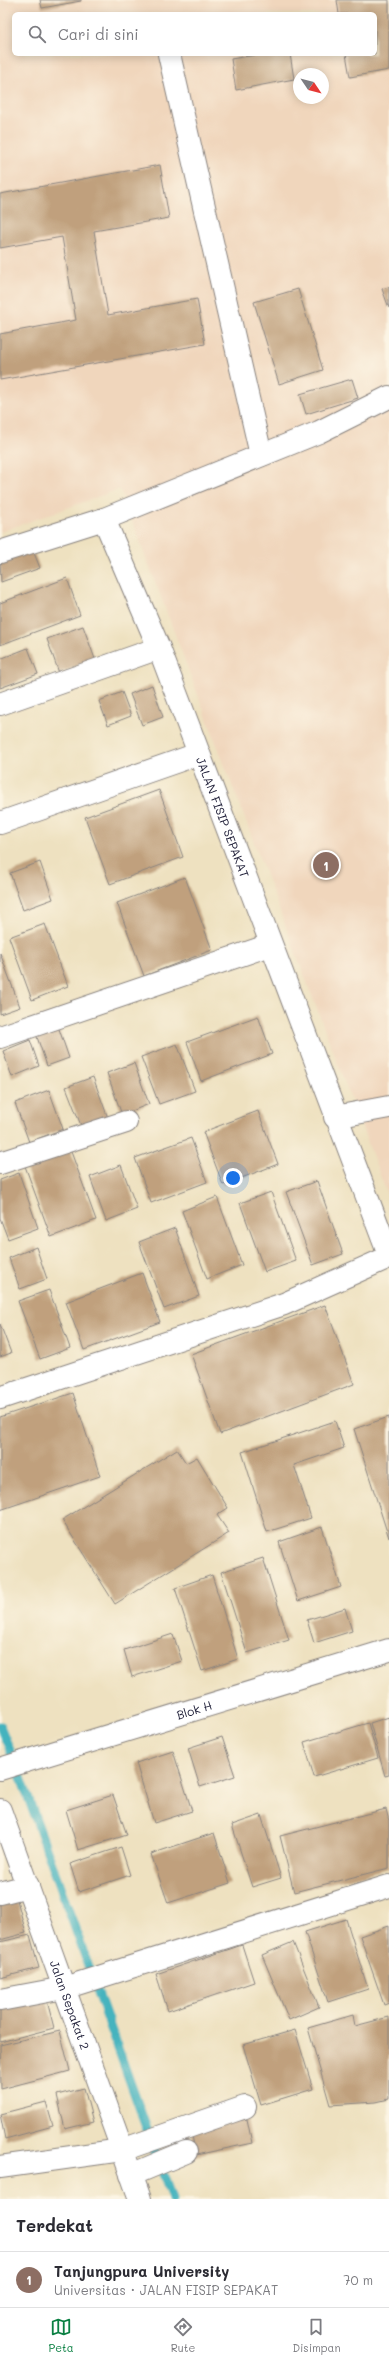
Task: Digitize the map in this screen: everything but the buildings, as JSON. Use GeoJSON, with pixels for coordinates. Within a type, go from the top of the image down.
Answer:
{"type":"FeatureCollection","features":[{"type":"Feature","properties":{"kind":"street"},"geometry":{"type":"LineString","coordinates":[[169,56],[261,454]]}},
{"type":"Feature","properties":{"kind":"street"},"geometry":{"type":"LineString","coordinates":[[1,548],[104,519],[261,454],[319,432],[389,397]]}},
{"type":"Feature","properties":{"kind":"street","name":"JALAN FISIP SEPAKAT"},"geometry":{"type":"LineString","coordinates":[[104,519],[159,648],[335,1118],[389,1256]]}},
{"type":"Feature","properties":{"kind":"street"},"geometry":{"type":"LineString","coordinates":[[0,704],[159,648]]}},
{"type":"Feature","properties":{"kind":"street"},"geometry":{"type":"LineString","coordinates":[[0,823],[198,754]]}},
{"type":"Feature","properties":{"kind":"street"},"geometry":{"type":"LineString","coordinates":[[0,1037],[270,945]]}},
{"type":"Feature","properties":{"kind":"street"},"geometry":{"type":"LineString","coordinates":[[335,1118],[389,1107]]}},
{"type":"Feature","properties":{"kind":"street"},"geometry":{"type":"LineString","coordinates":[[0,1163],[126,1122]]}},
{"type":"Feature","properties":{"kind":"street"},"geometry":{"type":"LineString","coordinates":[[0,1398],[284,1304],[389,1256]]}},
{"type":"Feature","properties":{"kind":"street","name":"Blok H"},"geometry":{"type":"LineString","coordinates":[[0,1769],[389,1650]]}},
{"type":"Feature","properties":{"kind":"street","name":"Jalan Sepakat 2"},"geometry":{"type":"LineString","coordinates":[[0,1810],[4,1831],[28,1886],[131,2147],[131,2175],[140,2199]]}},
{"type":"Feature","properties":{"kind":"street"},"geometry":{"type":"LineString","coordinates":[[0,1893],[28,1886]]}},
{"type":"Feature","properties":{"kind":"street"},"geometry":{"type":"LineString","coordinates":[[0,2000],[67,1987],[389,1886]]}},
{"type":"Feature","properties":{"kind":"street"},"geometry":{"type":"LineString","coordinates":[[0,2167],[131,2147],[245,2107]]}},
{"type":"Feature","properties":{"kind":"street"},"geometry":{"type":"LineString","coordinates":[[131,2175],[182,2154]]}},
{"type":"Feature","properties":{"kind":"shaded area"},"geometry":{"type":"Polygon","coordinates":[[[0,0],[389,0],[389,1199],[120,489],[0,532],[0,0]]]}},
{"type":"Feature","properties":{"kind":"waterway"},"geometry":{"type":"LineString","coordinates":[[0,1726],[19,1772],[172,2199]]}},
{"type":"Feature","properties":{"kind":"place","name":"Tanjungpura University"},"geometry":{"type":"Point","coordinates":[326,865]}}]}
